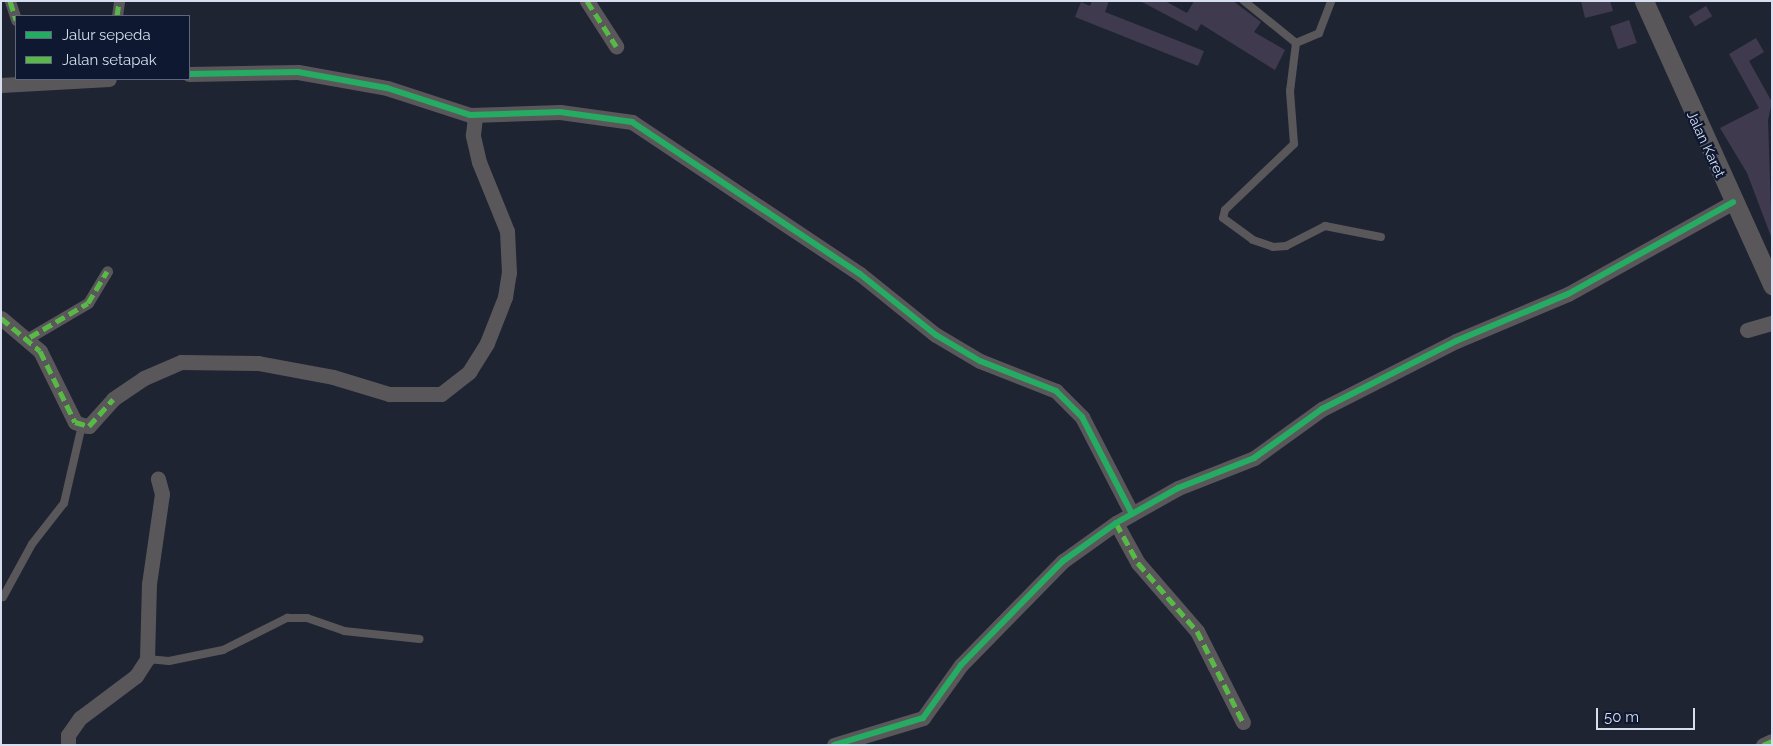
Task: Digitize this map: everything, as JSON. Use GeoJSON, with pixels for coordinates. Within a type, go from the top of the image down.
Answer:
{"type":"FeatureCollection","features":[{"type":"Feature","properties":{"kind":"street"},"geometry":{"type":"LineString","coordinates":[[10,1],[15,17]]}},
{"type":"Feature","properties":{"kind":"street"},"geometry":{"type":"LineString","coordinates":[[117,15],[118,1]]}},
{"type":"Feature","properties":{"kind":"street"},"geometry":{"type":"LineString","coordinates":[[587,1],[616,46]]}},
{"type":"Feature","properties":{"kind":"street","name":"Jalan Karet"},"geometry":{"type":"LineString","coordinates":[[1644,1],[1772,285]]}},
{"type":"Feature","properties":{"kind":"street"},"geometry":{"type":"LineString","coordinates":[[190,74],[258,70],[316,74],[387,88],[475,116],[560,112],[632,122],[860,274],[936,335],[980,361],[1056,391],[1082,417],[1132,514]]}},
{"type":"Feature","properties":{"kind":"street"},"geometry":{"type":"LineString","coordinates":[[1,85],[90,80]]}},
{"type":"Feature","properties":{"kind":"street"},"geometry":{"type":"LineString","coordinates":[[1,318],[30,338],[56,375],[75,422],[82,425],[89,426],[113,399],[144,378],[181,362],[258,363],[413,396],[441,394],[469,372],[487,343],[505,297],[510,251],[501,213],[479,162],[473,135],[475,116]]}},
{"type":"Feature","properties":{"kind":"street"},"geometry":{"type":"LineString","coordinates":[[834,745],[923,718],[961,665],[1062,561],[1116,523],[1178,488],[1254,458],[1322,409],[1456,341],[1568,294],[1733,202]]}},
{"type":"Feature","properties":{"kind":"street"},"geometry":{"type":"LineString","coordinates":[[30,338],[88,303],[107,271]]}},
{"type":"Feature","properties":{"kind":"street"},"geometry":{"type":"LineString","coordinates":[[1747,330],[1772,323]]}},
{"type":"Feature","properties":{"kind":"street"},"geometry":{"type":"LineString","coordinates":[[68,745],[68,735],[80,718],[136,676],[148,659],[149,584],[162,494],[158,479]]}},
{"type":"Feature","properties":{"kind":"street"},"geometry":{"type":"LineString","coordinates":[[1116,523],[1138,562],[1197,631],[1243,722]]}},
{"type":"Feature","properties":{"kind":"street"},"geometry":{"type":"LineString","coordinates":[[1763,745],[1772,741]]}},
{"type":"Feature","properties":{"kind":"lane"},"geometry":{"type":"LineString","coordinates":[[1244,1],[1296,43]]}},
{"type":"Feature","properties":{"kind":"lane"},"geometry":{"type":"LineString","coordinates":[[1296,43],[1319,33],[1331,1]]}},
{"type":"Feature","properties":{"kind":"lane"},"geometry":{"type":"LineString","coordinates":[[1296,43],[1290,91],[1297,135],[1294,144],[1225,210],[1223,218],[1253,240],[1273,247],[1286,246],[1325,226],[1381,237]]}},
{"type":"Feature","properties":{"kind":"lane"},"geometry":{"type":"LineString","coordinates":[[4,597],[32,544],[64,503],[82,425]]}},
{"type":"Feature","properties":{"kind":"lane"},"geometry":{"type":"LineString","coordinates":[[148,659],[169,661],[223,650],[287,618],[307,618],[344,631],[420,639]]}},
{"type":"Feature","properties":{"kind":"building"},"geometry":{"type":"Polygon","coordinates":[[[1092,1],[1109,1],[1105,12],[1204,51],[1198,66],[1075,17],[1081,2],[1090,6],[1092,1]]]}},
{"type":"Feature","properties":{"kind":"building"},"geometry":{"type":"Polygon","coordinates":[[[1140,1],[1165,1],[1187,13],[1194,1],[1233,1],[1261,22],[1254,32],[1285,50],[1275,70],[1201,24],[1197,31],[1140,1]]]}},
{"type":"Feature","properties":{"kind":"building"},"geometry":{"type":"Polygon","coordinates":[[[1581,1],[1610,1],[1613,11],[1585,18],[1581,1]]]}},
{"type":"Feature","properties":{"kind":"building"},"geometry":{"type":"Polygon","coordinates":[[[1706,6],[1712,16],[1695,27],[1689,16],[1706,6]]]}},
{"type":"Feature","properties":{"kind":"building"},"geometry":{"type":"Polygon","coordinates":[[[1629,20],[1637,43],[1618,49],[1610,27],[1629,20]]]}},
{"type":"Feature","properties":{"kind":"building"},"geometry":{"type":"Polygon","coordinates":[[[1756,38],[1764,52],[1749,61],[1772,102],[1768,120],[1772,239],[1747,173],[1720,128],[1759,108],[1729,54],[1756,38]]]}},
{"type":"Feature","properties":{"kind":"marked path"},"geometry":{"type":"LineString","coordinates":[[10,1],[15,17]]}},
{"type":"Feature","properties":{"kind":"marked path"},"geometry":{"type":"LineString","coordinates":[[117,15],[119,1]]}},
{"type":"Feature","properties":{"kind":"marked path"},"geometry":{"type":"LineString","coordinates":[[587,1],[616,46]]}},
{"type":"Feature","properties":{"kind":"marked path"},"geometry":{"type":"LineString","coordinates":[[30,337],[88,303],[107,271]]}},
{"type":"Feature","properties":{"kind":"marked path"},"geometry":{"type":"LineString","coordinates":[[1,318],[40,351],[75,422],[89,426],[113,399]]}},
{"type":"Feature","properties":{"kind":"marked path"},"geometry":{"type":"LineString","coordinates":[[1116,523],[1138,563],[1197,631],[1243,722]]}},
{"type":"Feature","properties":{"kind":"marked path"},"geometry":{"type":"LineString","coordinates":[[1763,745],[1772,741]]}},
{"type":"Feature","properties":{"kind":"cycle path"},"geometry":{"type":"LineString","coordinates":[[190,74],[298,72],[387,88],[470,115],[560,112],[632,122],[860,274],[936,335],[980,361],[1056,391],[1082,417],[1132,514]]}},
{"type":"Feature","properties":{"kind":"cycle path"},"geometry":{"type":"LineString","coordinates":[[834,745],[923,718],[961,665],[1063,561],[1116,523],[1178,488],[1254,458],[1322,409],[1456,341],[1568,294],[1733,202]]}}]}
